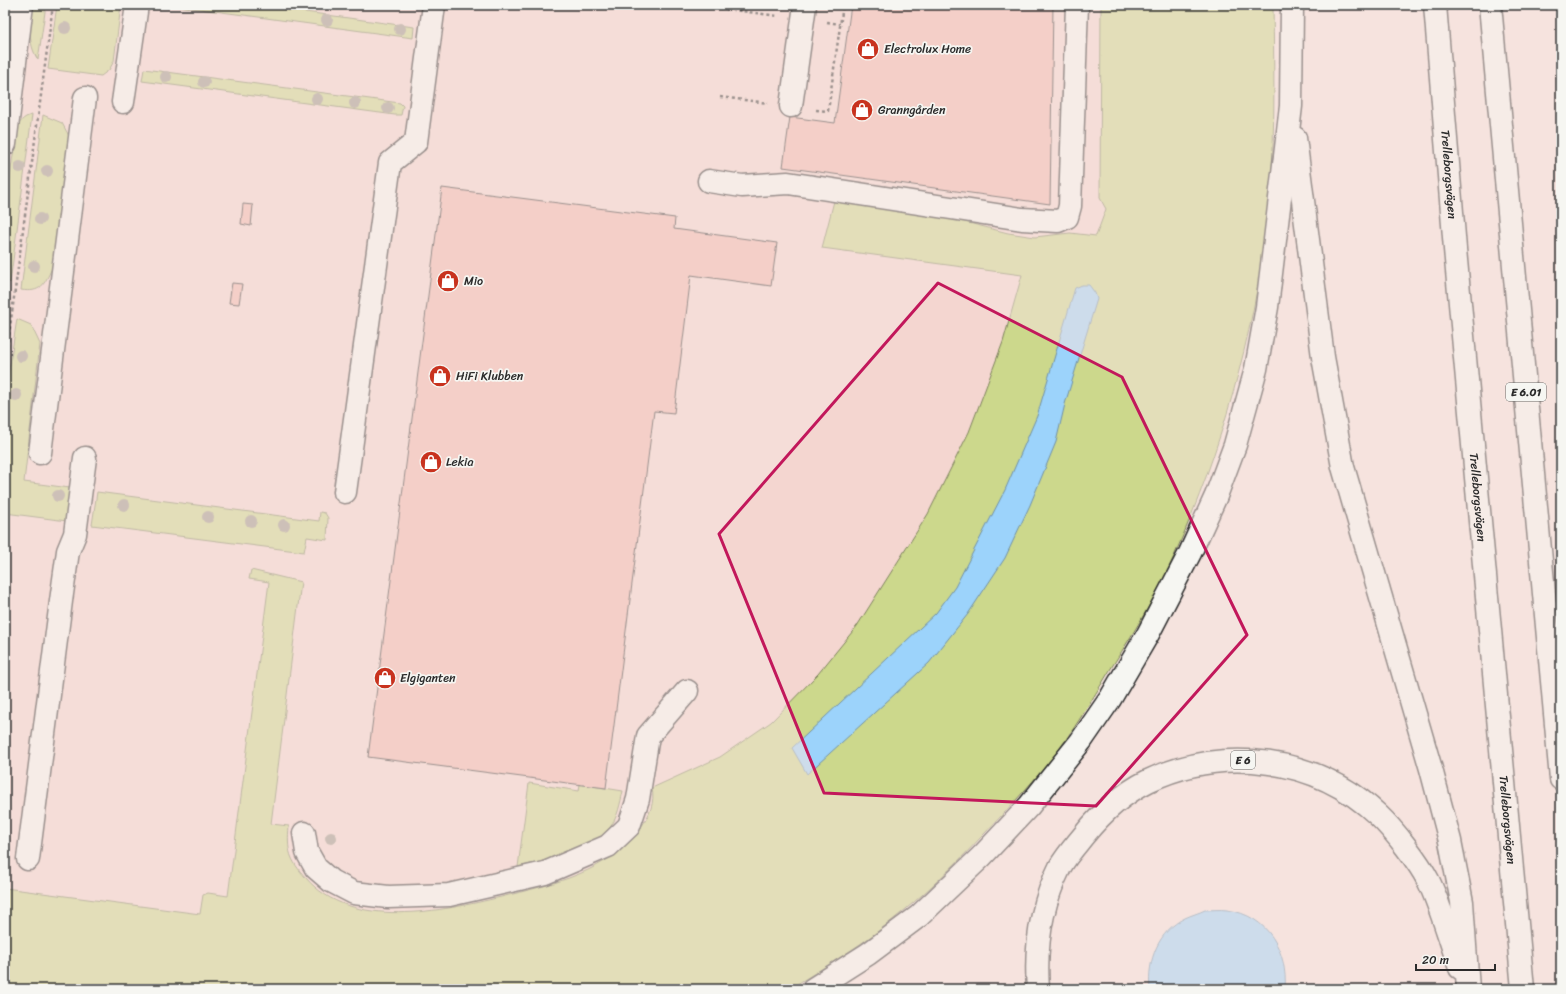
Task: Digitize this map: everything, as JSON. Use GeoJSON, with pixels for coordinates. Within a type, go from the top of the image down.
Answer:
{"type":"FeatureCollection","features":[{"type":"Feature","properties":{"kind":"main road"},"geometry":{"type":"LineString","coordinates":[[5,144],[22,5]]}},
{"type":"Feature","properties":{"kind":"main road"},"geometry":{"type":"LineString","coordinates":[[123,102],[137,5]]}},
{"type":"Feature","properties":{"kind":"main road"},"geometry":{"type":"LineString","coordinates":[[345,492],[390,163],[416,142],[434,5]]}},
{"type":"Feature","properties":{"kind":"main road"},"geometry":{"type":"LineString","coordinates":[[791,106],[805,5]]}},
{"type":"Feature","properties":{"kind":"main road"},"geometry":{"type":"LineString","coordinates":[[709,181],[742,186],[788,183],[1022,219],[1058,221],[1066,216],[1070,206],[1078,5]]}},
{"type":"Feature","properties":{"kind":"main road"},"geometry":{"type":"LineString","coordinates":[[813,989],[868,954],[919,916],[982,856],[1029,806],[1081,741],[1110,699],[1148,634],[1190,553],[1216,496],[1235,445],[1254,377],[1267,307],[1291,106],[1292,5]]}},
{"type":"Feature","properties":{"kind":"main road","name":"Trelleborgsvägen"},"geometry":{"type":"LineString","coordinates":[[1435,5],[1455,257],[1523,989]]}},
{"type":"Feature","properties":{"kind":"main road","name":"E 6.01"},"geometry":{"type":"LineString","coordinates":[[1490,5],[1561,779]]}},
{"type":"Feature","properties":{"kind":"main road"},"geometry":{"type":"LineString","coordinates":[[40,453],[85,98]]}},
{"type":"Feature","properties":{"kind":"main road"},"geometry":{"type":"LineString","coordinates":[[1291,106],[1323,357],[1343,467],[1431,768],[1450,841],[1462,902],[1468,989]]}},
{"type":"Feature","properties":{"kind":"main road"},"geometry":{"type":"LineString","coordinates":[[28,859],[61,601],[68,552],[75,534],[85,458]]}},
{"type":"Feature","properties":{"kind":"main road"},"geometry":{"type":"LineString","coordinates":[[304,833],[307,852],[316,868],[330,881],[354,893],[388,898],[449,895],[545,873],[608,846],[628,826],[638,798],[648,736],[687,691]]}},
{"type":"Feature","properties":{"kind":"main road","name":"E 6"},"geometry":{"type":"LineString","coordinates":[[1038,989],[1036,963],[1043,916],[1060,867],[1081,839],[1094,823],[1108,810],[1148,781],[1188,768],[1223,760],[1254,760],[1292,766],[1337,784],[1378,815],[1413,858],[1429,882],[1468,989]]}},
{"type":"Feature","properties":{"kind":"path"},"geometry":{"type":"LineString","coordinates":[[5,365],[53,5]]}},
{"type":"Feature","properties":{"kind":"path"},"geometry":{"type":"LineString","coordinates":[[696,5],[785,17]]}},
{"type":"Feature","properties":{"kind":"path"},"geometry":{"type":"LineString","coordinates":[[720,97],[828,111],[843,5]]}},
{"type":"Feature","properties":{"kind":"highlighted area"},"geometry":{"type":"Polygon","coordinates":[[[938,283],[1122,377],[1247,635],[1096,806],[824,793],[719,534],[938,283]]]}},
{"type":"Feature","properties":{"kind":"shaded area"},"geometry":{"type":"Polygon","coordinates":[[[5,5],[1229,5],[945,849],[5,989],[5,5]]]}},
{"type":"Feature","properties":{"kind":"green space"},"geometry":{"type":"Polygon","coordinates":[[[33,5],[46,5],[38,60],[32,47],[30,34],[33,5]]]}},
{"type":"Feature","properties":{"kind":"green space"},"geometry":{"type":"Polygon","coordinates":[[[57,5],[121,5],[114,61],[109,70],[101,76],[48,69],[57,5]]]}},
{"type":"Feature","properties":{"kind":"green space"},"geometry":{"type":"Polygon","coordinates":[[[170,5],[254,5],[414,27],[413,38],[170,5]]]}},
{"type":"Feature","properties":{"kind":"green space"},"geometry":{"type":"Polygon","coordinates":[[[1101,5],[1273,5],[1274,115],[1272,170],[1267,225],[1253,309],[1233,393],[1207,475],[1175,554],[1146,611],[1074,728],[1060,748],[1003,814],[927,891],[903,912],[866,940],[789,989],[5,989],[5,888],[200,914],[203,895],[208,893],[228,896],[269,582],[249,579],[251,570],[301,582],[271,824],[289,826],[288,842],[290,854],[296,865],[306,878],[325,895],[347,905],[372,911],[399,913],[426,911],[501,897],[540,887],[578,874],[613,856],[628,843],[647,818],[653,798],[652,788],[720,757],[771,722],[818,674],[857,626],[928,514],[969,432],[1003,342],[1022,275],[822,248],[834,201],[957,220],[1008,233],[1035,237],[1070,233],[1096,236],[1106,209],[1100,198],[1101,5]]]}},
{"type":"Feature","properties":{"kind":"green space"},"geometry":{"type":"Polygon","coordinates":[[[144,69],[400,103],[403,106],[401,115],[395,115],[142,81],[144,69]]]}},
{"type":"Feature","properties":{"kind":"green space"},"geometry":{"type":"Polygon","coordinates":[[[32,115],[10,283],[5,278],[5,217],[16,131],[22,120],[32,115]]]}},
{"type":"Feature","properties":{"kind":"green space"},"geometry":{"type":"Polygon","coordinates":[[[43,115],[62,123],[69,136],[52,268],[47,279],[41,286],[37,289],[28,291],[21,290],[43,115]]]}},
{"type":"Feature","properties":{"kind":"green space"},"geometry":{"type":"Polygon","coordinates":[[[17,319],[31,325],[40,344],[24,482],[70,488],[67,521],[5,513],[5,395],[17,319]]]}},
{"type":"Feature","properties":{"kind":"green space"},"geometry":{"type":"Polygon","coordinates":[[[97,492],[319,521],[320,512],[325,513],[328,518],[327,540],[307,537],[304,552],[92,525],[97,492]]]}},
{"type":"Feature","properties":{"kind":"green space"},"geometry":{"type":"Polygon","coordinates":[[[529,783],[579,791],[580,784],[623,791],[615,818],[611,826],[603,834],[593,841],[568,853],[518,867],[529,783]]]}},
{"type":"Feature","properties":{"kind":"water"},"geometry":{"type":"Polygon","coordinates":[[[1082,285],[1089,285],[1095,293],[1097,299],[1065,404],[1056,442],[1030,505],[1005,558],[968,614],[929,663],[807,774],[792,748],[936,613],[955,587],[1005,490],[1037,416],[1075,288],[1082,285]]]}},
{"type":"Feature","properties":{"kind":"water"},"geometry":{"type":"Polygon","coordinates":[[[1205,910],[1224,910],[1241,913],[1254,919],[1264,927],[1279,949],[1285,975],[1285,989],[1150,989],[1150,968],[1156,948],[1161,939],[1176,924],[1185,918],[1205,910]]]}},
{"type":"Feature","properties":{"kind":"building"},"geometry":{"type":"Polygon","coordinates":[[[851,5],[1053,5],[1050,204],[783,167],[790,117],[835,123],[851,5]]]}},
{"type":"Feature","properties":{"kind":"building"},"geometry":{"type":"Polygon","coordinates":[[[442,188],[675,218],[674,229],[777,243],[771,286],[691,275],[674,413],[654,411],[606,788],[368,757],[442,188]]]}},
{"type":"Feature","properties":{"kind":"building"},"geometry":{"type":"Polygon","coordinates":[[[243,204],[253,205],[251,226],[241,224],[243,204]]]}},
{"type":"Feature","properties":{"kind":"building"},"geometry":{"type":"Polygon","coordinates":[[[232,283],[242,284],[239,304],[229,303],[232,283]]]}},
{"type":"Feature","properties":{"kind":"place","name":"Electrolux Home"},"geometry":{"type":"Point","coordinates":[868,49]}},
{"type":"Feature","properties":{"kind":"place","name":"Granngården"},"geometry":{"type":"Point","coordinates":[862,110]}},
{"type":"Feature","properties":{"kind":"place","name":"Mio"},"geometry":{"type":"Point","coordinates":[448,281]}},
{"type":"Feature","properties":{"kind":"place","name":"HiFi Klubben"},"geometry":{"type":"Point","coordinates":[440,376]}},
{"type":"Feature","properties":{"kind":"place","name":"Lekia"},"geometry":{"type":"Point","coordinates":[431,462]}},
{"type":"Feature","properties":{"kind":"place","name":"Elgiganten"},"geometry":{"type":"Point","coordinates":[385,678]}}]}
